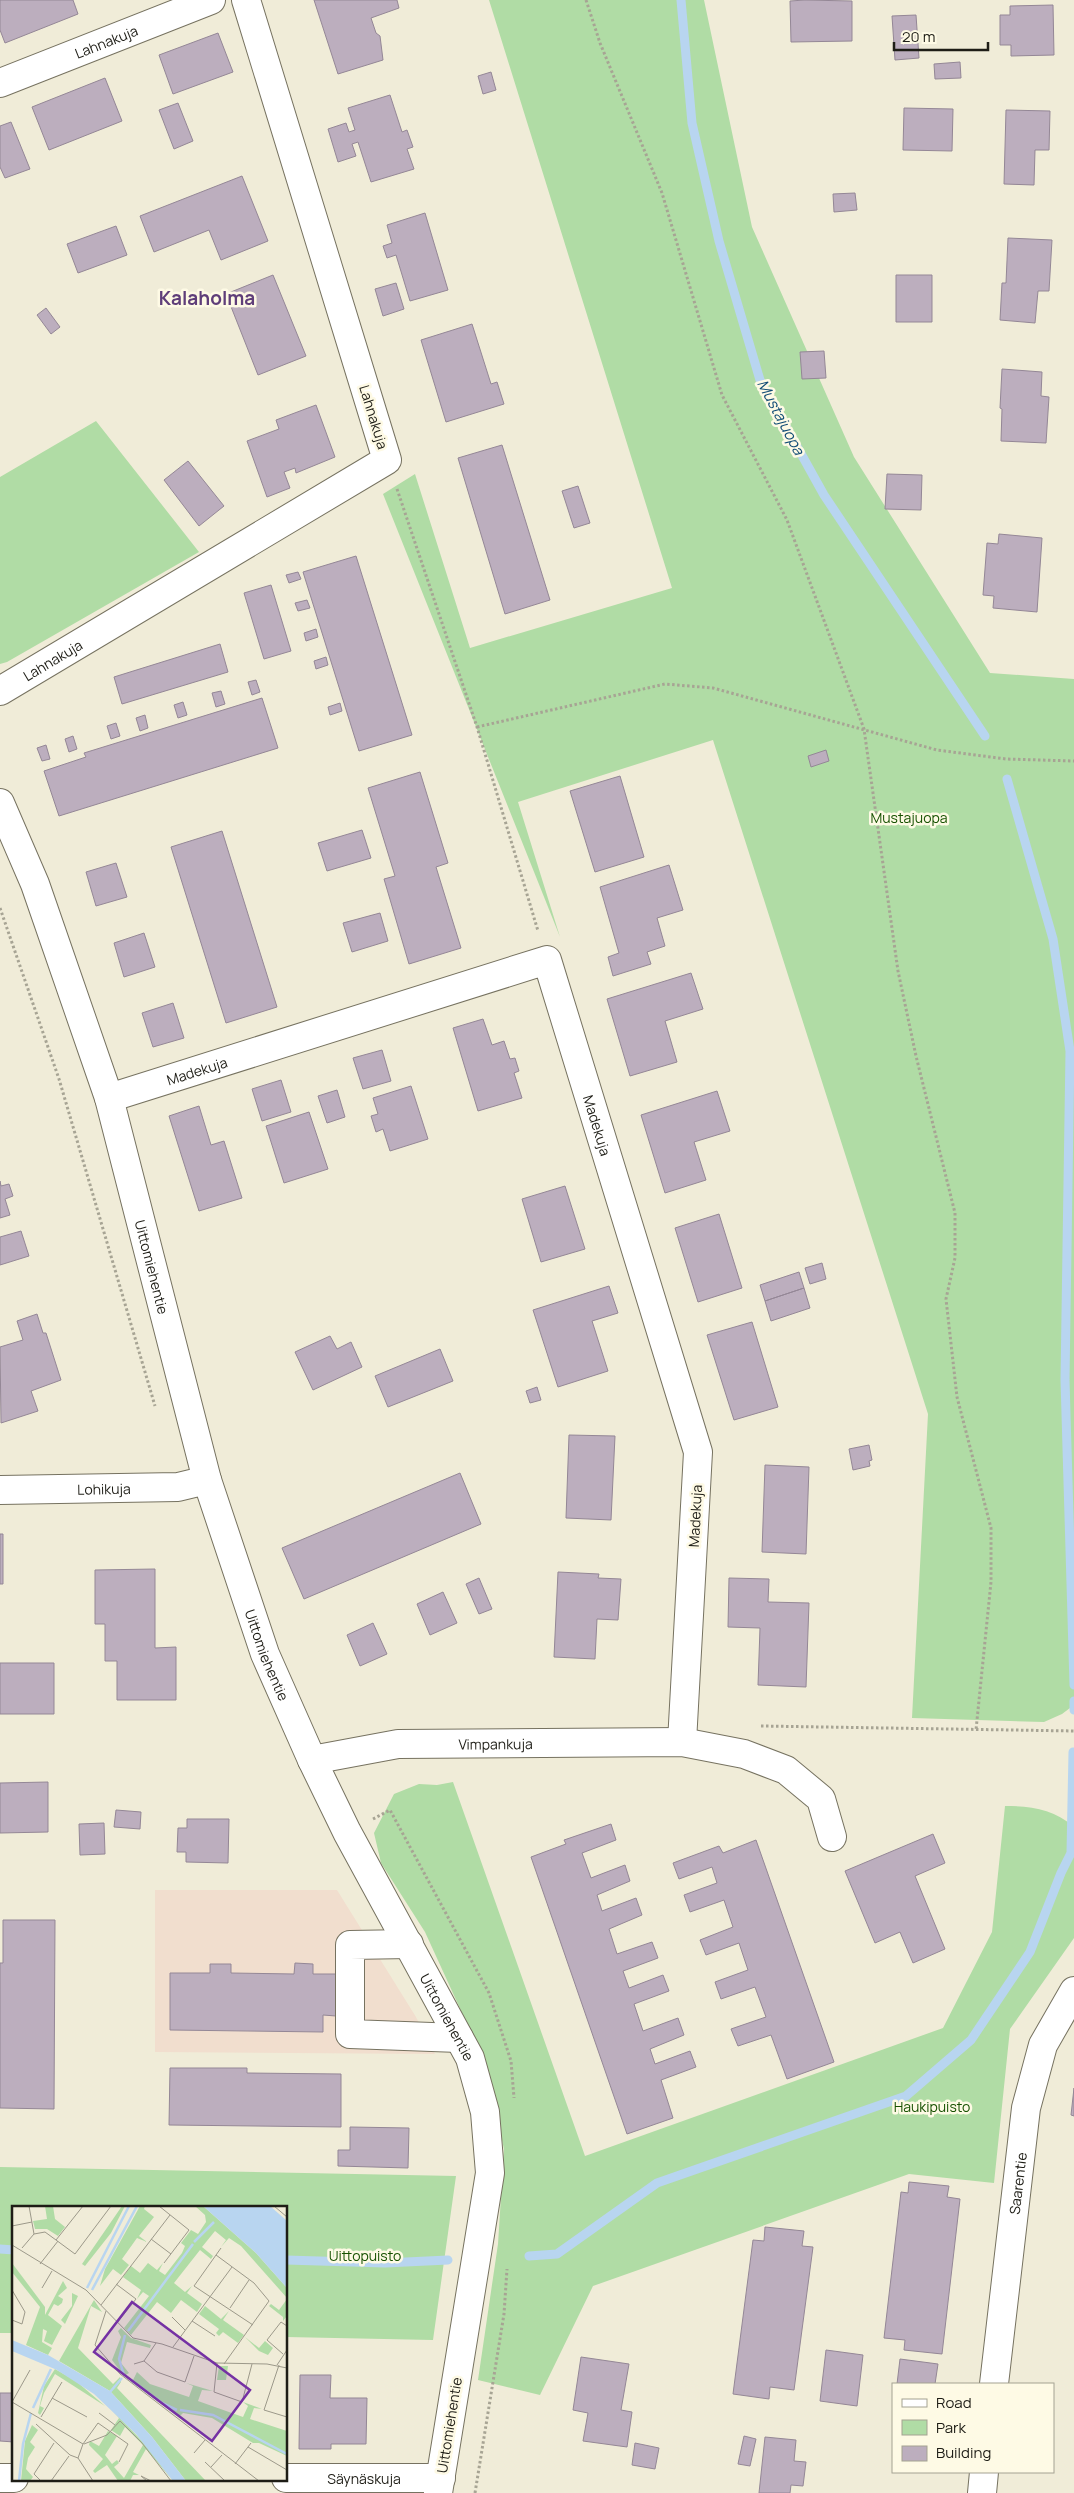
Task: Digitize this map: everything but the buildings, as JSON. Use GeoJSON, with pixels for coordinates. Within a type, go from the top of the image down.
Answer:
{"type":"FeatureCollection","features":[{"type":"Feature","properties":{"kind":"street","name":"Lahnakuja"},"geometry":{"type":"LineString","coordinates":[[0,83],[211,0]]}},
{"type":"Feature","properties":{"kind":"street","name":"Lahnakuja"},"geometry":{"type":"LineString","coordinates":[[0,691],[387,460],[246,0]]}},
{"type":"Feature","properties":{"kind":"street","name":"Uittomiehentie"},"geometry":{"type":"LineString","coordinates":[[0,803],[35,884],[109,1098],[207,1480],[265,1654],[312,1760],[347,1832],[470,2058],[485,2112],[490,2173],[439,2486]]}},
{"type":"Feature","properties":{"kind":"street","name":"Madekuja"},"geometry":{"type":"LineString","coordinates":[[109,1098],[546,960],[698,1452],[682,1742]]}},
{"type":"Feature","properties":{"kind":"street","name":"Lohikuja"},"geometry":{"type":"LineString","coordinates":[[0,1490],[178,1488],[207,1480]]}},
{"type":"Feature","properties":{"kind":"street","name":"Vimpankuja"},"geometry":{"type":"LineString","coordinates":[[312,1760],[398,1744],[682,1742],[744,1754],[786,1770],[821,1799],[832,1837]]}},
{"type":"Feature","properties":{"kind":"street"},"geometry":{"type":"LineString","coordinates":[[409,1944],[350,1945],[350,2034],[459,2038]]}},
{"type":"Feature","properties":{"kind":"street","name":"Saarentie"},"geometry":{"type":"LineString","coordinates":[[994,2383],[1026,2108],[1043,2045],[1074,1991]]}},
{"type":"Feature","properties":{"kind":"street"},"geometry":{"type":"LineString","coordinates":[[982,2493],[984,2473]]}},
{"type":"Feature","properties":{"kind":"street","name":"Säynäskuja"},"geometry":{"type":"LineString","coordinates":[[288,2478],[439,2486]]}},
{"type":"Feature","properties":{"kind":"path"},"geometry":{"type":"LineString","coordinates":[[586,0],[600,43],[662,193],[722,394],[787,520],[864,730],[898,971],[916,1056],[955,1213],[955,1258],[946,1299],[957,1398],[991,1528],[991,1582],[976,1730]]}},
{"type":"Feature","properties":{"kind":"path"},"geometry":{"type":"LineString","coordinates":[[387,460],[477,727],[546,960]]}},
{"type":"Feature","properties":{"kind":"path"},"geometry":{"type":"LineString","coordinates":[[477,727],[664,684],[712,688],[937,750],[1006,759],[1074,761]]}},
{"type":"Feature","properties":{"kind":"path"},"geometry":{"type":"LineString","coordinates":[[759,1726],[1074,1731]]}},
{"type":"Feature","properties":{"kind":"shaded area"},"geometry":{"type":"Polygon","coordinates":[[[155,1890],[337,1890],[416,2017],[435,2054],[155,2052],[155,1890]]]}},
{"type":"Feature","properties":{"kind":"green space","name":"Mustajuopa"},"geometry":{"type":"Polygon","coordinates":[[[489,0],[704,0],[752,227],[854,457],[990,673],[1074,679],[1074,1705],[1062,1714],[1044,1722],[912,1718],[928,1414],[713,740],[518,802],[560,937],[383,494],[415,474],[470,648],[672,588],[489,0]]]}},
{"type":"Feature","properties":{"kind":"green space"},"geometry":{"type":"Polygon","coordinates":[[[96,421],[199,552],[7,662],[0,664],[0,477],[96,421]]]}},
{"type":"Feature","properties":{"kind":"green space","name":"Haukipuisto"},"geometry":{"type":"Polygon","coordinates":[[[453,1782],[585,2156],[943,2028],[992,1932],[1005,1806],[1042,1810],[1050,1812],[1066,1821],[1074,1827],[1074,1938],[1010,2029],[994,2183],[909,2174],[593,2286],[540,2395],[478,2380],[498,2244],[504,2149],[484,2061],[425,1932],[381,1863],[374,1833],[394,1794],[419,1784],[437,1785],[453,1782]]]}},
{"type":"Feature","properties":{"kind":"green space","name":"Uittopuisto"},"geometry":{"type":"Polygon","coordinates":[[[0,2167],[456,2176],[433,2340],[288,2337],[288,2206],[12,2206],[12,2333],[0,2333],[0,2167]]]}},
{"type":"Feature","properties":{"kind":"waterway","name":"Mustajuopa"},"geometry":{"type":"LineString","coordinates":[[681,0],[692,123],[719,241],[760,380],[824,495],[985,736]]}},
{"type":"Feature","properties":{"kind":"waterway","name":"Mustajuopa"},"geometry":{"type":"LineString","coordinates":[[1007,779],[1053,939],[1070,1051],[1065,1380],[1074,1685]]}},
{"type":"Feature","properties":{"kind":"waterway"},"geometry":{"type":"LineString","coordinates":[[1074,1701],[1074,1710]]}},
{"type":"Feature","properties":{"kind":"waterway"},"geometry":{"type":"LineString","coordinates":[[1071,1853],[1073,1752]]}},
{"type":"Feature","properties":{"kind":"waterway"},"geometry":{"type":"LineString","coordinates":[[529,2256],[557,2254],[657,2183],[906,2096],[971,2040],[1030,1952],[1061,1873],[1071,1853],[1074,1853]]}},
{"type":"Feature","properties":{"kind":"waterway"},"geometry":{"type":"LineString","coordinates":[[0,2249],[12,2250]]}},
{"type":"Feature","properties":{"kind":"waterway"},"geometry":{"type":"LineString","coordinates":[[288,2260],[385,2263],[448,2260]]}},
{"type":"Feature","properties":{"kind":"district","name":"Kalaholma"},"geometry":{"type":"Point","coordinates":[207,298]}}]}
